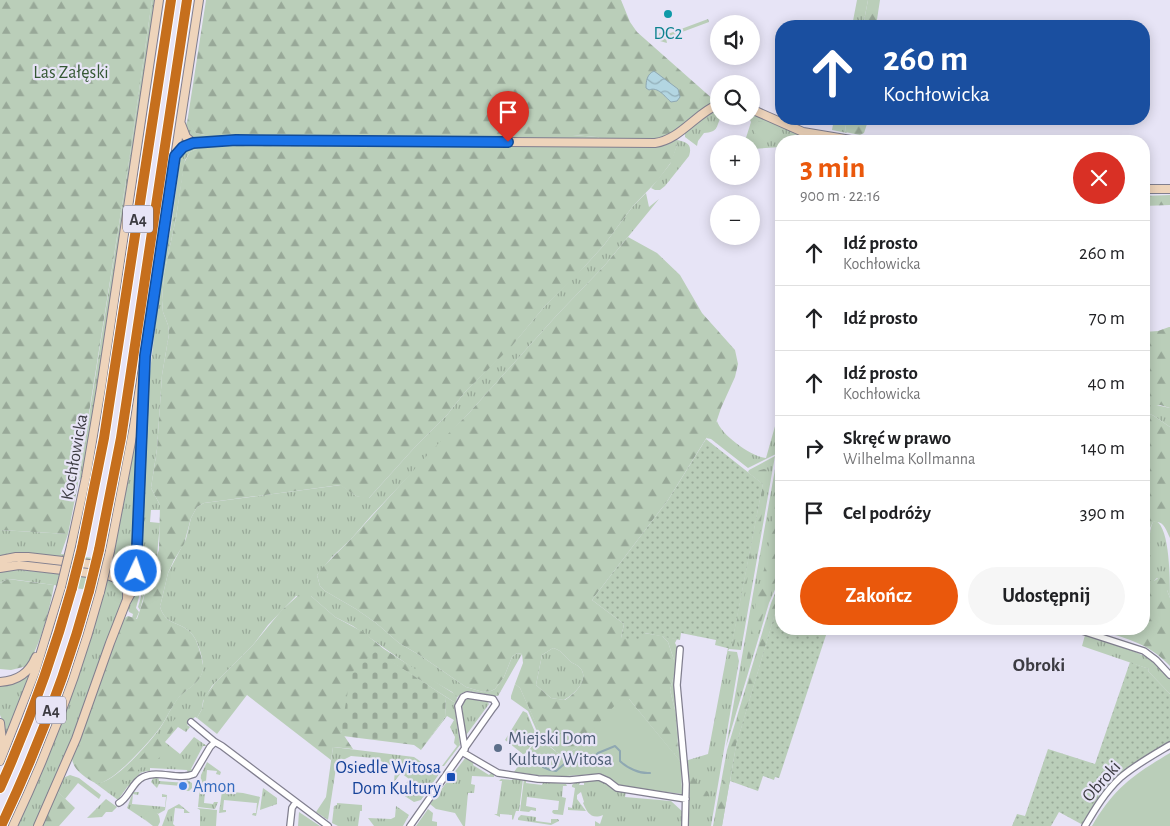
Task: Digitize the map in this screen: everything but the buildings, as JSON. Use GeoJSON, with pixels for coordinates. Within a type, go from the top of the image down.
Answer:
{"type":"FeatureCollection","features":[{"type":"Feature","properties":{"kind":"highway","name":"A4"},"geometry":{"type":"LineString","coordinates":[[0,788],[24,734],[45,676],[72,588],[77,547],[104,438],[171,0]]}},
{"type":"Feature","properties":{"kind":"highway","name":"A4"},"geometry":{"type":"LineString","coordinates":[[1,826],[27,770],[50,712],[74,642],[100,550],[124,420],[187,0]]}},
{"type":"Feature","properties":{"kind":"street","name":"Kochłowicka"},"geometry":{"type":"LineString","coordinates":[[0,761],[22,707],[61,587],[77,547],[159,0]]}},
{"type":"Feature","properties":{"kind":"street"},"geometry":{"type":"LineString","coordinates":[[13,826],[40,768],[64,706],[84,649],[110,550],[126,473],[145,356],[199,0]]}},
{"type":"Feature","properties":{"kind":"street"},"geometry":{"type":"LineString","coordinates":[[175,156],[183,147],[193,143],[248,140],[652,143],[663,141],[673,136],[710,108]]}},
{"type":"Feature","properties":{"kind":"street"},"geometry":{"type":"LineString","coordinates":[[760,113],[775,120]]}},
{"type":"Feature","properties":{"kind":"street"},"geometry":{"type":"LineString","coordinates":[[180,122],[186,137],[193,143]]}},
{"type":"Feature","properties":{"kind":"street"},"geometry":{"type":"LineString","coordinates":[[787,125],[803,132],[820,135]]}},
{"type":"Feature","properties":{"kind":"street"},"geometry":{"type":"LineString","coordinates":[[1150,189],[1170,189]]}},
{"type":"Feature","properties":{"kind":"street"},"geometry":{"type":"LineString","coordinates":[[38,826],[76,740],[126,602],[132,592],[136,571],[145,356]]}},
{"type":"Feature","properties":{"kind":"street"},"geometry":{"type":"LineString","coordinates":[[0,560],[28,557],[136,571]]}},
{"type":"Feature","properties":{"kind":"street"},"geometry":{"type":"LineString","coordinates":[[0,568],[19,565],[106,575],[129,575],[136,571]]}},
{"type":"Feature","properties":{"kind":"street"},"geometry":{"type":"LineString","coordinates":[[106,575],[124,583],[127,590],[126,602]]}},
{"type":"Feature","properties":{"kind":"street"},"geometry":{"type":"LineString","coordinates":[[1095,635],[1144,651],[1156,660],[1170,675]]}},
{"type":"Feature","properties":{"kind":"street"},"geometry":{"type":"LineString","coordinates":[[0,682],[14,680],[28,672],[46,638]]}},
{"type":"Feature","properties":{"kind":"street"},"geometry":{"type":"LineString","coordinates":[[680,649],[676,686],[686,798],[685,826]]}},
{"type":"Feature","properties":{"kind":"street"},"geometry":{"type":"LineString","coordinates":[[410,826],[496,704],[493,699],[471,694],[463,696],[460,701],[458,706],[463,750]]}},
{"type":"Feature","properties":{"kind":"street"},"geometry":{"type":"LineString","coordinates":[[0,722],[2,741],[0,749]]}},
{"type":"Feature","properties":{"kind":"street"},"geometry":{"type":"LineString","coordinates":[[191,722],[328,826]]}},
{"type":"Feature","properties":{"kind":"street"},"geometry":{"type":"LineString","coordinates":[[119,803],[123,801],[137,781],[145,776],[156,774],[187,777],[194,774],[210,746],[215,742]]}},
{"type":"Feature","properties":{"kind":"street","name":"Obroki"},"geometry":{"type":"LineString","coordinates":[[1085,826],[1105,794],[1119,779],[1132,768],[1170,746]]}},
{"type":"Feature","properties":{"kind":"street"},"geometry":{"type":"LineString","coordinates":[[463,750],[498,773],[538,779],[570,780],[599,778],[608,781],[617,788],[686,798]]}},
{"type":"Feature","properties":{"kind":"street"},"geometry":{"type":"LineString","coordinates":[[290,826],[292,808],[296,802]]}},
{"type":"Feature","properties":{"kind":"green space","name":"Las Załęski"},"geometry":{"type":"Polygon","coordinates":[[[0,0],[152,0],[129,161],[77,489],[68,534],[0,530],[0,0]]]}},
{"type":"Feature","properties":{"kind":"green space"},"geometry":{"type":"Polygon","coordinates":[[[152,0],[156,0],[99,384],[83,477],[79,480],[129,161],[152,0]]]}},
{"type":"Feature","properties":{"kind":"green space"},"geometry":{"type":"Polygon","coordinates":[[[206,0],[621,0],[630,22],[637,32],[710,97],[710,104],[671,133],[656,139],[647,140],[602,139],[573,135],[205,135],[196,133],[187,123],[206,0]]]}},
{"type":"Feature","properties":{"kind":"green space"},"geometry":{"type":"Polygon","coordinates":[[[857,0],[868,0],[864,20],[853,20],[857,0]]]}},
{"type":"Feature","properties":{"kind":"green space"},"geometry":{"type":"Polygon","coordinates":[[[868,0],[880,0],[877,20],[864,20],[868,0]]]}},
{"type":"Feature","properties":{"kind":"green space"},"geometry":{"type":"Polygon","coordinates":[[[708,19],[709,22],[666,38],[667,43],[660,41],[658,36],[659,33],[663,32],[665,35],[708,19]]]}},
{"type":"Feature","properties":{"kind":"green space"},"geometry":{"type":"Polygon","coordinates":[[[710,112],[710,125],[718,125],[712,132],[704,133],[697,146],[685,137],[685,132],[704,115],[710,112]]]}},
{"type":"Feature","properties":{"kind":"green space"},"geometry":{"type":"Polygon","coordinates":[[[760,117],[799,135],[775,135],[775,147],[760,148],[760,135],[747,135],[750,125],[760,125],[760,117]]]}},
{"type":"Feature","properties":{"kind":"green space"},"geometry":{"type":"Polygon","coordinates":[[[187,121],[196,133],[205,135],[573,135],[602,139],[195,139],[189,137],[185,129],[187,121]]]}},
{"type":"Feature","properties":{"kind":"green space"},"geometry":{"type":"Polygon","coordinates":[[[760,121],[763,122],[765,128],[761,137],[757,135],[752,125],[760,125],[760,121]]]}},
{"type":"Feature","properties":{"kind":"green space"},"geometry":{"type":"Polygon","coordinates":[[[833,125],[846,125],[845,131],[847,133],[832,130],[833,125]]]}},
{"type":"Feature","properties":{"kind":"green space"},"geometry":{"type":"Polygon","coordinates":[[[846,125],[867,125],[864,133],[860,135],[845,132],[846,125]]]}},
{"type":"Feature","properties":{"kind":"green space"},"geometry":{"type":"Polygon","coordinates":[[[675,140],[688,144],[690,149],[689,156],[665,186],[660,190],[655,190],[651,188],[670,164],[677,145],[671,142],[675,140]]]}},
{"type":"Feature","properties":{"kind":"green space"},"geometry":{"type":"Polygon","coordinates":[[[675,142],[677,145],[672,161],[658,180],[633,206],[604,245],[544,307],[511,347],[465,392],[447,415],[368,499],[356,496],[340,485],[204,503],[197,507],[191,518],[184,544],[168,573],[160,607],[166,617],[187,629],[196,640],[203,665],[201,676],[194,685],[180,696],[154,735],[112,777],[97,784],[80,773],[74,766],[72,757],[123,619],[128,616],[137,619],[148,579],[159,550],[160,505],[151,488],[157,449],[162,375],[169,334],[162,300],[164,274],[176,218],[184,163],[190,152],[204,146],[237,143],[647,147],[660,146],[675,142]]]}},
{"type":"Feature","properties":{"kind":"green space"},"geometry":{"type":"Polygon","coordinates":[[[204,146],[190,152],[185,160],[176,218],[164,274],[163,312],[169,334],[162,375],[157,449],[151,488],[161,510],[151,510],[150,522],[160,523],[157,556],[148,579],[140,610],[138,607],[141,597],[144,562],[140,556],[146,407],[161,275],[171,227],[181,154],[187,147],[204,146]]]}},
{"type":"Feature","properties":{"kind":"green space"},"geometry":{"type":"Polygon","coordinates":[[[646,193],[649,207],[659,199],[605,265],[317,575],[320,586],[325,591],[356,609],[399,643],[466,687],[483,692],[495,689],[504,677],[512,657],[517,653],[522,654],[498,696],[471,691],[461,694],[457,698],[452,692],[424,676],[353,626],[335,617],[311,596],[296,596],[268,625],[253,645],[212,686],[203,701],[202,709],[197,718],[195,717],[187,725],[190,727],[186,732],[178,727],[165,742],[180,754],[194,737],[207,746],[203,746],[191,769],[193,770],[192,772],[188,773],[187,770],[150,768],[150,772],[140,773],[135,781],[132,781],[120,797],[122,798],[118,800],[95,783],[102,782],[119,772],[138,754],[160,728],[179,697],[200,677],[203,665],[198,644],[187,629],[166,617],[160,607],[168,573],[186,539],[191,518],[197,507],[204,503],[341,485],[356,496],[369,498],[447,415],[465,392],[514,343],[544,307],[585,266],[604,245],[633,206],[646,193]]]}},
{"type":"Feature","properties":{"kind":"green space"},"geometry":{"type":"Polygon","coordinates":[[[1170,195],[1170,205],[1150,206],[1150,196],[1170,195]]]}},
{"type":"Feature","properties":{"kind":"green space"},"geometry":{"type":"Polygon","coordinates":[[[628,237],[657,253],[680,275],[702,313],[735,350],[738,364],[735,377],[715,426],[668,500],[592,600],[624,624],[621,638],[644,633],[662,636],[668,642],[674,660],[674,675],[670,690],[676,714],[678,752],[674,754],[629,699],[575,749],[559,754],[543,740],[520,688],[515,684],[523,663],[522,654],[517,653],[512,657],[504,677],[495,689],[483,692],[466,687],[399,643],[356,609],[325,591],[320,586],[317,575],[605,265],[628,237]],[[553,648],[542,655],[536,685],[551,698],[565,700],[579,687],[583,674],[579,666],[571,662],[553,648]]]}},
{"type":"Feature","properties":{"kind":"green space"},"geometry":{"type":"Polygon","coordinates":[[[1170,327],[1170,408],[1150,405],[1150,332],[1170,327]]]}},
{"type":"Feature","properties":{"kind":"green space"},"geometry":{"type":"Polygon","coordinates":[[[1150,405],[1170,408],[1170,427],[1150,414],[1150,405]]]}},
{"type":"Feature","properties":{"kind":"green space"},"geometry":{"type":"Polygon","coordinates":[[[1150,414],[1170,427],[1170,538],[1162,524],[1153,522],[1150,528],[1150,414]]]}},
{"type":"Feature","properties":{"kind":"green space"},"geometry":{"type":"Polygon","coordinates":[[[139,420],[135,556],[126,560],[113,559],[139,420]]]}},
{"type":"Feature","properties":{"kind":"green space"},"geometry":{"type":"Polygon","coordinates":[[[717,421],[724,433],[745,450],[766,458],[775,426],[775,454],[748,468],[711,439],[706,438],[717,421]]]}},
{"type":"Feature","properties":{"kind":"green space"},"geometry":{"type":"Polygon","coordinates":[[[706,439],[763,484],[731,649],[715,645],[716,640],[681,633],[680,640],[645,633],[643,641],[621,638],[624,624],[592,600],[668,500],[706,439]]]}},
{"type":"Feature","properties":{"kind":"green space"},"geometry":{"type":"Polygon","coordinates":[[[775,456],[741,650],[729,649],[728,651],[737,652],[739,661],[711,826],[687,826],[685,761],[708,754],[728,648],[731,648],[763,484],[748,472],[775,456]]]}},
{"type":"Feature","properties":{"kind":"green space"},"geometry":{"type":"Polygon","coordinates":[[[775,469],[775,590],[769,603],[726,747],[775,469]]]}},
{"type":"Feature","properties":{"kind":"green space"},"geometry":{"type":"Polygon","coordinates":[[[767,470],[768,474],[758,545],[752,557],[740,620],[733,649],[731,649],[763,484],[749,473],[767,470]]]}},
{"type":"Feature","properties":{"kind":"green space"},"geometry":{"type":"Polygon","coordinates":[[[775,506],[775,583],[764,611],[748,668],[745,670],[758,591],[766,562],[775,506]]]}},
{"type":"Feature","properties":{"kind":"green space"},"geometry":{"type":"Polygon","coordinates":[[[1156,521],[1161,526],[1167,544],[1170,598],[1167,585],[1157,578],[1154,581],[1150,581],[1150,535],[1153,522],[1156,521]]]}},
{"type":"Feature","properties":{"kind":"green space"},"geometry":{"type":"Polygon","coordinates":[[[0,530],[68,534],[61,554],[125,562],[134,560],[131,566],[30,554],[0,556],[0,530]]]}},
{"type":"Feature","properties":{"kind":"green space"},"geometry":{"type":"Polygon","coordinates":[[[140,560],[142,562],[139,597],[136,608],[139,612],[136,619],[132,618],[133,614],[129,612],[127,607],[140,560]]]}},
{"type":"Feature","properties":{"kind":"green space"},"geometry":{"type":"Polygon","coordinates":[[[12,569],[115,580],[122,584],[125,596],[74,736],[35,826],[17,826],[65,711],[103,592],[8,579],[0,583],[0,572],[12,569]]]}},
{"type":"Feature","properties":{"kind":"green space"},"geometry":{"type":"Polygon","coordinates":[[[1160,577],[1167,581],[1167,590],[1170,598],[1170,666],[1144,646],[1115,635],[1150,635],[1150,581],[1160,577]]]}},
{"type":"Feature","properties":{"kind":"green space"},"geometry":{"type":"Polygon","coordinates":[[[8,579],[54,585],[44,627],[32,658],[27,666],[11,670],[0,669],[0,583],[8,579]]]}},
{"type":"Feature","properties":{"kind":"green space"},"geometry":{"type":"Polygon","coordinates":[[[302,592],[311,596],[335,617],[363,632],[384,649],[456,695],[455,706],[454,702],[376,652],[341,731],[353,749],[333,747],[331,760],[247,695],[217,734],[197,718],[202,709],[204,698],[215,683],[253,645],[281,611],[302,592]]]}},
{"type":"Feature","properties":{"kind":"green space"},"geometry":{"type":"Polygon","coordinates":[[[775,593],[775,613],[736,745],[722,826],[713,826],[727,750],[775,593]]]}},
{"type":"Feature","properties":{"kind":"green space"},"geometry":{"type":"Polygon","coordinates":[[[775,600],[775,613],[736,745],[722,826],[714,826],[735,728],[765,626],[775,600]]]}},
{"type":"Feature","properties":{"kind":"green space"},"geometry":{"type":"Polygon","coordinates":[[[775,613],[775,635],[826,635],[779,778],[775,777],[774,780],[763,776],[758,791],[730,781],[736,745],[775,613]]]}},
{"type":"Feature","properties":{"kind":"green space"},"geometry":{"type":"Polygon","coordinates":[[[1085,635],[1149,658],[1170,679],[1170,694],[1148,671],[1149,669],[1082,646],[1085,635]]]}},
{"type":"Feature","properties":{"kind":"green space"},"geometry":{"type":"Polygon","coordinates":[[[662,636],[677,639],[675,643],[678,649],[681,762],[674,754],[678,751],[676,714],[670,690],[674,675],[674,660],[668,642],[662,636]]]}},
{"type":"Feature","properties":{"kind":"green space"},"geometry":{"type":"Polygon","coordinates":[[[553,648],[579,666],[583,674],[579,687],[564,700],[551,698],[536,685],[542,655],[553,648]]]}},
{"type":"Feature","properties":{"kind":"green space"},"geometry":{"type":"Polygon","coordinates":[[[376,651],[446,697],[445,717],[421,750],[414,745],[343,736],[341,731],[351,673],[376,651]]]}},
{"type":"Feature","properties":{"kind":"green space"},"geometry":{"type":"Polygon","coordinates":[[[1130,662],[1149,669],[1148,671],[1170,694],[1170,743],[1131,766],[1083,825],[1059,812],[1051,826],[1012,826],[1017,814],[1025,816],[1048,749],[1095,764],[1130,662]]]}},
{"type":"Feature","properties":{"kind":"green space"},"geometry":{"type":"Polygon","coordinates":[[[31,674],[5,738],[4,725],[0,715],[0,685],[17,682],[31,674]]]}},
{"type":"Feature","properties":{"kind":"green space"},"geometry":{"type":"Polygon","coordinates":[[[515,684],[520,688],[543,739],[551,743],[550,747],[559,754],[575,749],[617,703],[623,698],[629,699],[681,762],[682,794],[618,786],[611,779],[597,774],[551,777],[514,772],[539,736],[528,711],[511,699],[515,684]]]}},
{"type":"Feature","properties":{"kind":"green space"},"geometry":{"type":"Polygon","coordinates":[[[446,697],[454,702],[460,745],[444,766],[442,766],[457,746],[454,743],[455,737],[450,727],[454,720],[447,716],[421,750],[445,717],[446,697]]]}},
{"type":"Feature","properties":{"kind":"green space"},"geometry":{"type":"Polygon","coordinates":[[[471,697],[487,701],[489,704],[467,734],[466,739],[462,707],[465,700],[471,697]]]}},
{"type":"Feature","properties":{"kind":"green space"},"geometry":{"type":"Polygon","coordinates":[[[523,711],[527,713],[537,737],[524,755],[505,740],[523,711]]]}},
{"type":"Feature","properties":{"kind":"green space"},"geometry":{"type":"Polygon","coordinates":[[[175,719],[178,720],[178,724],[165,741],[164,754],[138,770],[127,781],[124,781],[126,773],[175,719]]]}},
{"type":"Feature","properties":{"kind":"green space"},"geometry":{"type":"Polygon","coordinates":[[[333,747],[414,757],[439,774],[421,800],[414,802],[400,793],[409,779],[401,773],[394,782],[394,767],[374,758],[351,756],[341,761],[336,768],[328,820],[316,812],[326,797],[333,747]]]}},
{"type":"Feature","properties":{"kind":"green space"},"geometry":{"type":"Polygon","coordinates":[[[1170,753],[1170,826],[1092,826],[1108,802],[1125,784],[1145,768],[1170,753]]]}},
{"type":"Feature","properties":{"kind":"green space"},"geometry":{"type":"Polygon","coordinates":[[[466,757],[474,761],[473,765],[489,775],[492,772],[494,777],[472,776],[471,784],[475,785],[474,793],[468,793],[465,826],[463,826],[455,813],[436,809],[430,804],[466,757]]]}},
{"type":"Feature","properties":{"kind":"green space"},"geometry":{"type":"Polygon","coordinates":[[[207,762],[221,772],[220,775],[216,774],[217,771],[207,770],[204,803],[213,804],[218,802],[215,809],[198,807],[201,775],[207,762]]]}},
{"type":"Feature","properties":{"kind":"green space"},"geometry":{"type":"Polygon","coordinates":[[[70,775],[79,778],[101,795],[99,799],[78,783],[65,799],[57,791],[63,778],[70,775]]]}},
{"type":"Feature","properties":{"kind":"green space"},"geometry":{"type":"Polygon","coordinates":[[[688,775],[692,775],[698,784],[708,792],[708,796],[705,798],[699,793],[690,790],[688,775]]]}},
{"type":"Feature","properties":{"kind":"green space"},"geometry":{"type":"Polygon","coordinates":[[[158,776],[159,781],[186,783],[187,780],[192,783],[192,788],[186,791],[186,784],[181,783],[181,786],[159,784],[157,788],[151,782],[153,778],[158,776]]]}},
{"type":"Feature","properties":{"kind":"green space"},"geometry":{"type":"Polygon","coordinates":[[[514,778],[523,779],[519,811],[516,811],[513,820],[512,815],[500,814],[500,817],[494,814],[497,814],[502,781],[499,781],[501,779],[512,780],[514,778]]]}},
{"type":"Feature","properties":{"kind":"green space"},"geometry":{"type":"Polygon","coordinates":[[[524,779],[526,779],[526,783],[542,785],[543,782],[566,784],[567,786],[563,786],[562,797],[566,798],[563,815],[552,812],[553,810],[558,810],[559,801],[527,797],[526,806],[536,808],[536,811],[520,811],[524,779]]]}},
{"type":"Feature","properties":{"kind":"green space"},"geometry":{"type":"Polygon","coordinates":[[[591,779],[608,784],[616,791],[626,792],[625,797],[671,801],[684,813],[682,826],[595,826],[595,821],[600,824],[603,815],[592,816],[590,814],[583,803],[581,792],[577,795],[577,799],[586,811],[568,810],[568,807],[572,808],[575,788],[572,785],[577,781],[581,781],[579,785],[584,785],[582,783],[583,780],[591,779]]]}},
{"type":"Feature","properties":{"kind":"green space"},"geometry":{"type":"Polygon","coordinates":[[[263,788],[277,798],[277,804],[260,810],[263,788]]]}},
{"type":"Feature","properties":{"kind":"green space"},"geometry":{"type":"Polygon","coordinates":[[[57,791],[75,808],[59,826],[41,826],[57,791]]]}},
{"type":"Feature","properties":{"kind":"green space"},"geometry":{"type":"Polygon","coordinates":[[[222,791],[260,797],[256,816],[252,815],[256,813],[257,803],[224,800],[223,810],[226,810],[226,812],[219,813],[222,791]]]}},
{"type":"Feature","properties":{"kind":"green space"},"geometry":{"type":"Polygon","coordinates":[[[133,792],[139,792],[138,795],[133,794],[132,804],[165,807],[166,797],[162,797],[162,794],[167,795],[165,810],[144,819],[154,826],[127,808],[133,792]]]}},
{"type":"Feature","properties":{"kind":"green space"},"geometry":{"type":"Polygon","coordinates":[[[106,799],[117,807],[112,812],[106,812],[102,817],[87,818],[106,799]]]}},
{"type":"Feature","properties":{"kind":"green space"},"geometry":{"type":"Polygon","coordinates":[[[337,803],[362,805],[358,826],[338,826],[332,823],[334,806],[337,803]]]}},
{"type":"Feature","properties":{"kind":"green space"},"geometry":{"type":"Polygon","coordinates":[[[179,804],[190,813],[184,813],[184,809],[175,808],[173,824],[175,826],[162,826],[168,810],[179,804]]]}},
{"type":"Feature","properties":{"kind":"green space"},"geometry":{"type":"Polygon","coordinates":[[[396,806],[409,815],[403,826],[374,826],[368,818],[391,819],[395,817],[396,806]]]}},
{"type":"Feature","properties":{"kind":"green space"},"geometry":{"type":"Polygon","coordinates":[[[197,808],[217,810],[216,826],[200,826],[200,810],[197,808]]]}},
{"type":"Feature","properties":{"kind":"green space"},"geometry":{"type":"Polygon","coordinates":[[[428,809],[433,813],[432,821],[437,822],[437,826],[416,826],[428,809]]]}},
{"type":"Feature","properties":{"kind":"green space"},"geometry":{"type":"Polygon","coordinates":[[[152,810],[159,816],[160,822],[158,826],[153,826],[143,818],[147,812],[152,810]]]}},
{"type":"Feature","properties":{"kind":"green space"},"geometry":{"type":"Polygon","coordinates":[[[299,812],[320,826],[298,826],[299,812]]]}},
{"type":"Feature","properties":{"kind":"green space"},"geometry":{"type":"Polygon","coordinates":[[[521,815],[536,817],[536,821],[551,823],[551,819],[558,819],[559,821],[551,825],[518,820],[521,815]]]}},
{"type":"Feature","properties":{"kind":"water"},"geometry":{"type":"Polygon","coordinates":[[[654,71],[678,89],[680,97],[677,101],[671,102],[655,89],[649,90],[646,88],[647,78],[654,71]]]}},
{"type":"Feature","properties":{"kind":"waterway"},"geometry":{"type":"LineString","coordinates":[[574,762],[591,760],[598,753],[615,746],[620,751],[620,761],[623,764],[638,771],[650,773]]}},
{"type":"Feature","properties":{"kind":"waterway"},"geometry":{"type":"LineString","coordinates":[[543,767],[556,771],[569,760]]}},
{"type":"Feature","properties":{"kind":"place","name":"DC2"},"geometry":{"type":"Point","coordinates":[668,14]}},
{"type":"Feature","properties":{"kind":"place","name":"Miejski Dom Kultury Witosa"},"geometry":{"type":"Point","coordinates":[498,748]}},
{"type":"Feature","properties":{"kind":"place","name":"Osiedle Witosa Dom Kultury"},"geometry":{"type":"Point","coordinates":[451,777]}},
{"type":"Feature","properties":{"kind":"place","name":"Amon"},"geometry":{"type":"Point","coordinates":[183,786]}},
{"type":"Feature","properties":{"kind":"district","name":"Obroki"},"geometry":{"type":"Point","coordinates":[1039,664]}},
{"type":"Feature","properties":{"kind":"route"},"geometry":{"type":"LineString","coordinates":[[136,571],[145,356],[175,156],[183,147],[193,143],[236,140],[508,142]]}}]}
